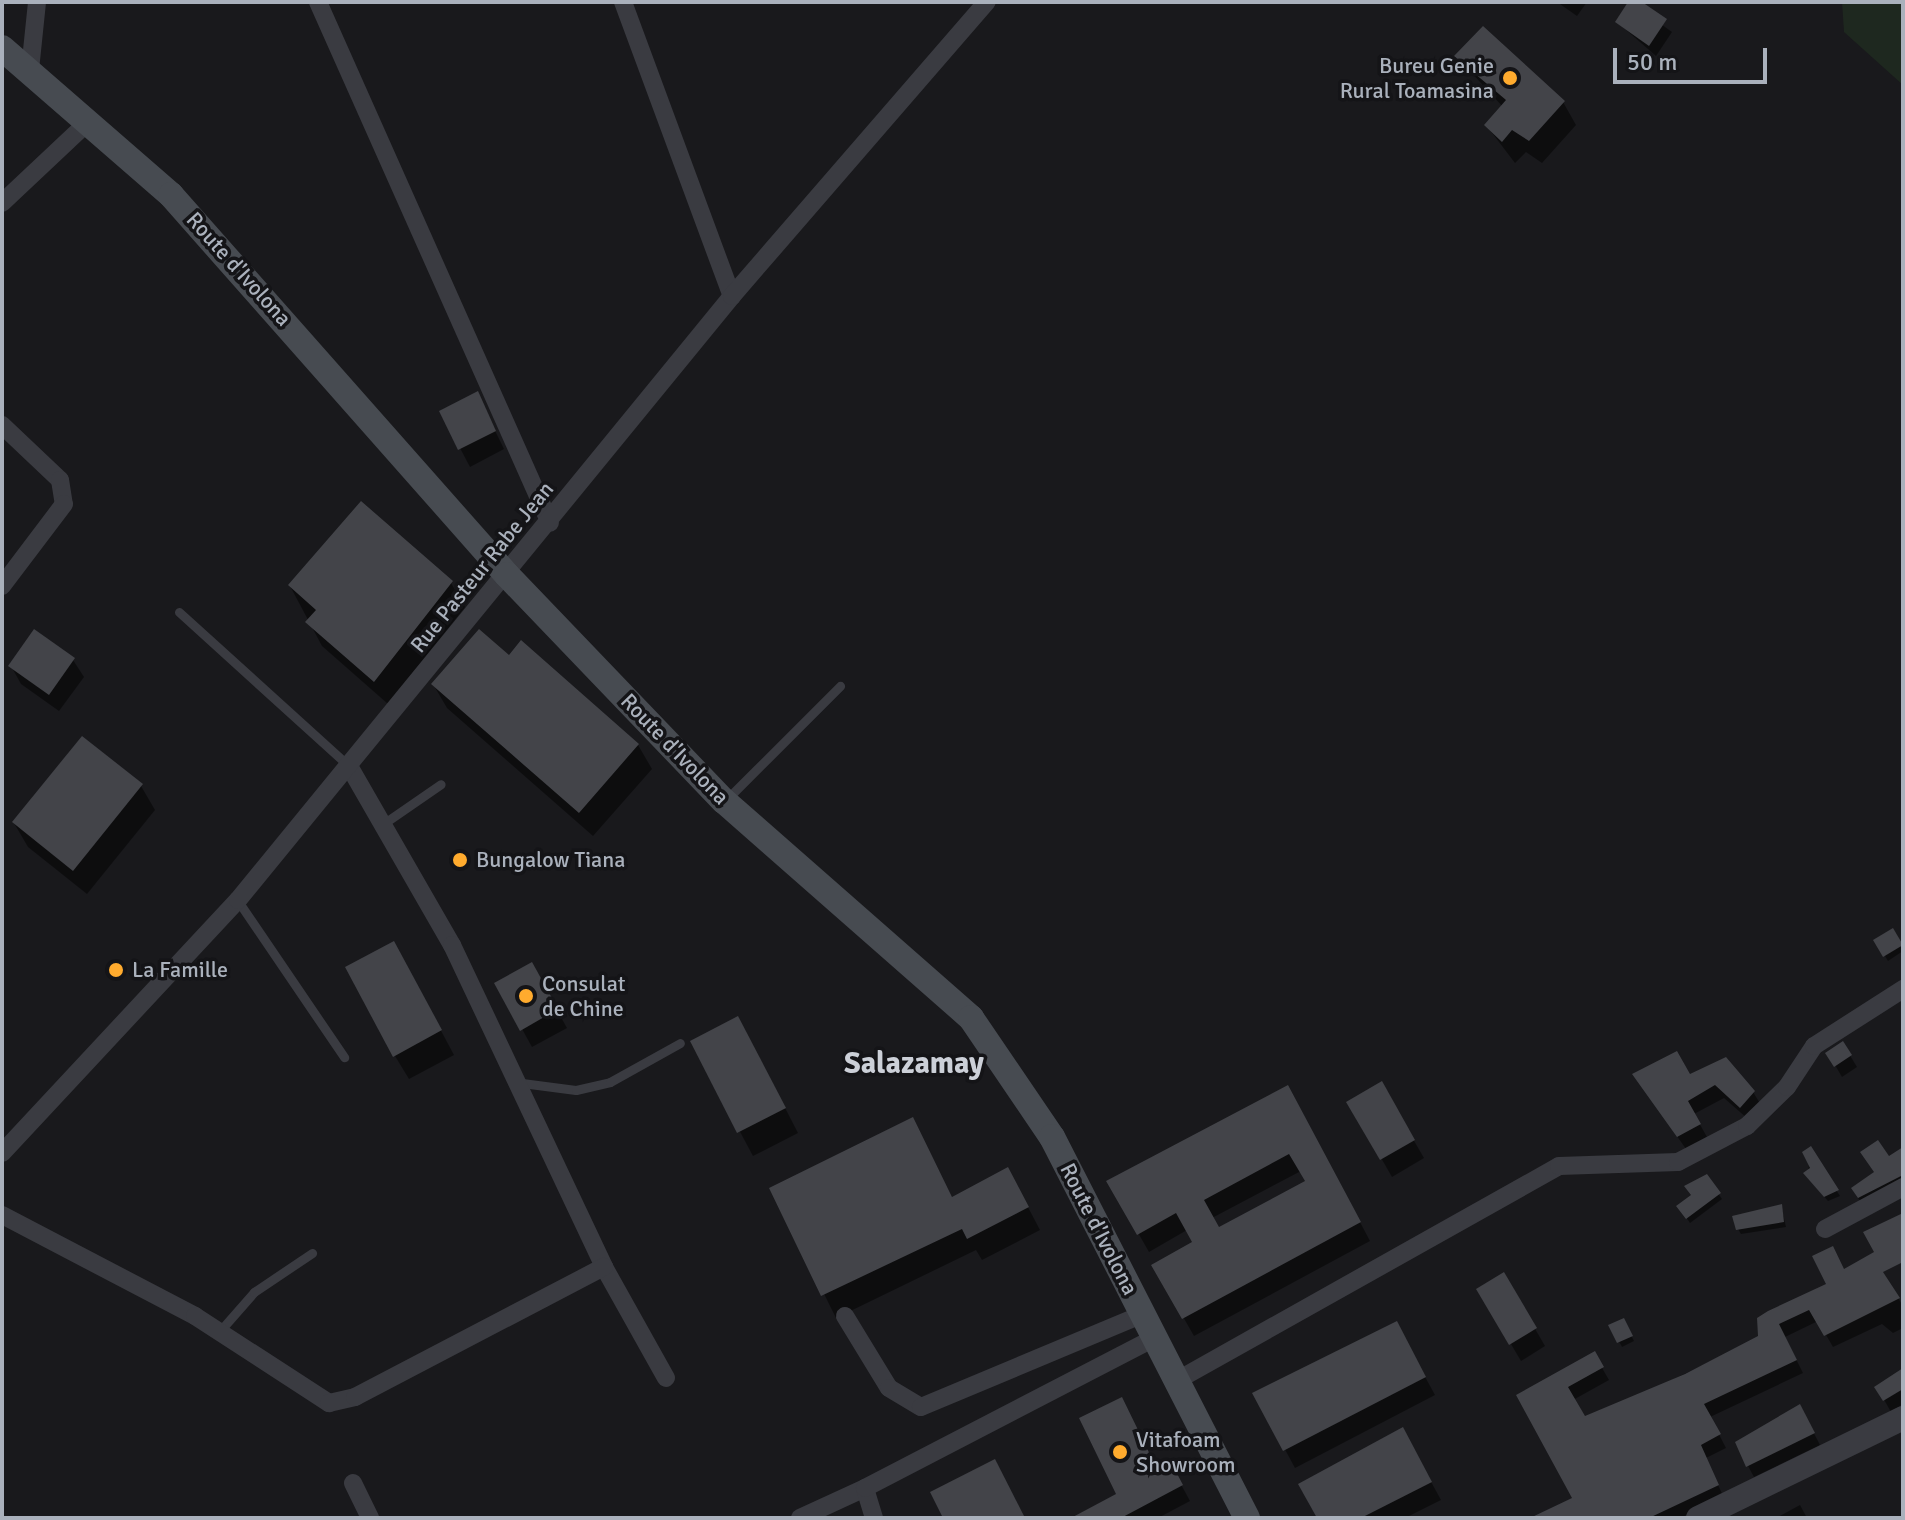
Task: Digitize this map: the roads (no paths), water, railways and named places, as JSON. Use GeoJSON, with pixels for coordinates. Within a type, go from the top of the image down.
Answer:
{"type":"FeatureCollection","features":[{"type":"Feature","properties":{"kind":"main road","name":"Route d'Ivolona"},"geometry":{"type":"LineString","coordinates":[[2,48],[89,121],[248,277],[507,575],[724,801],[971,1018],[1052,1137],[1143,1314],[1151,1340],[1176,1381],[1247,1518]]}},
{"type":"Feature","properties":{"kind":"street"},"geometry":{"type":"LineString","coordinates":[[30,70],[37,2]]}},
{"type":"Feature","properties":{"kind":"street"},"geometry":{"type":"LineString","coordinates":[[318,2],[550,523]]}},
{"type":"Feature","properties":{"kind":"street"},"geometry":{"type":"LineString","coordinates":[[623,2],[732,296]]}},
{"type":"Feature","properties":{"kind":"street","name":"Rue Pasteur Rabe Jean"},"geometry":{"type":"LineString","coordinates":[[2,1153],[238,900],[550,523],[732,296],[987,2]]}},
{"type":"Feature","properties":{"kind":"street"},"geometry":{"type":"LineString","coordinates":[[2,203],[89,121]]}},
{"type":"Feature","properties":{"kind":"street"},"geometry":{"type":"LineString","coordinates":[[2,425],[60,480],[64,504],[2,586]]}},
{"type":"Feature","properties":{"kind":"street"},"geometry":{"type":"LineString","coordinates":[[349,766],[522,1083],[604,1267],[666,1378]]}},
{"type":"Feature","properties":{"kind":"street"},"geometry":{"type":"LineString","coordinates":[[1176,1381],[1559,1166],[1678,1162],[1747,1126],[1787,1087],[1814,1046],[1903,989]]}},
{"type":"Feature","properties":{"kind":"street"},"geometry":{"type":"LineString","coordinates":[[1825,1229],[1903,1187]]}},
{"type":"Feature","properties":{"kind":"street"},"geometry":{"type":"LineString","coordinates":[[2,1215],[219,1332],[329,1403],[355,1397],[604,1267]]}},
{"type":"Feature","properties":{"kind":"street"},"geometry":{"type":"LineString","coordinates":[[845,1316],[889,1388],[921,1407],[1143,1314]]}},
{"type":"Feature","properties":{"kind":"street"},"geometry":{"type":"LineString","coordinates":[[800,1518],[865,1488],[1151,1340]]}},
{"type":"Feature","properties":{"kind":"street"},"geometry":{"type":"LineString","coordinates":[[1698,1518],[1903,1418]]}},
{"type":"Feature","properties":{"kind":"street"},"geometry":{"type":"LineString","coordinates":[[353,1483],[370,1518]]}},
{"type":"Feature","properties":{"kind":"street"},"geometry":{"type":"LineString","coordinates":[[865,1488],[874,1518]]}},
{"type":"Feature","properties":{"kind":"lane"},"geometry":{"type":"LineString","coordinates":[[179,612],[349,766]]}},
{"type":"Feature","properties":{"kind":"lane"},"geometry":{"type":"LineString","coordinates":[[724,801],[840,686]]}},
{"type":"Feature","properties":{"kind":"lane"},"geometry":{"type":"LineString","coordinates":[[383,824],[441,784]]}},
{"type":"Feature","properties":{"kind":"lane"},"geometry":{"type":"LineString","coordinates":[[238,900],[344,1057]]}},
{"type":"Feature","properties":{"kind":"lane"},"geometry":{"type":"LineString","coordinates":[[522,1083],[576,1090],[610,1082],[680,1043]]}},
{"type":"Feature","properties":{"kind":"lane"},"geometry":{"type":"LineString","coordinates":[[219,1332],[254,1292],[312,1253]]}},
{"type":"Feature","properties":{"kind":"place","name":"Bureu Genie Rural Toamasina"},"geometry":{"type":"Point","coordinates":[1510,78]}},
{"type":"Feature","properties":{"kind":"place","name":"Bungalow Tiana"},"geometry":{"type":"Point","coordinates":[460,860]}},
{"type":"Feature","properties":{"kind":"place","name":"La Famille"},"geometry":{"type":"Point","coordinates":[116,970]}},
{"type":"Feature","properties":{"kind":"place","name":"Consulat de Chine"},"geometry":{"type":"Point","coordinates":[526,996]}},
{"type":"Feature","properties":{"kind":"place","name":"Vitafoam Showroom"},"geometry":{"type":"Point","coordinates":[1120,1452]}},
{"type":"Feature","properties":{"kind":"district","name":"Salazamay"},"geometry":{"type":"Point","coordinates":[914,1064]}}]}
